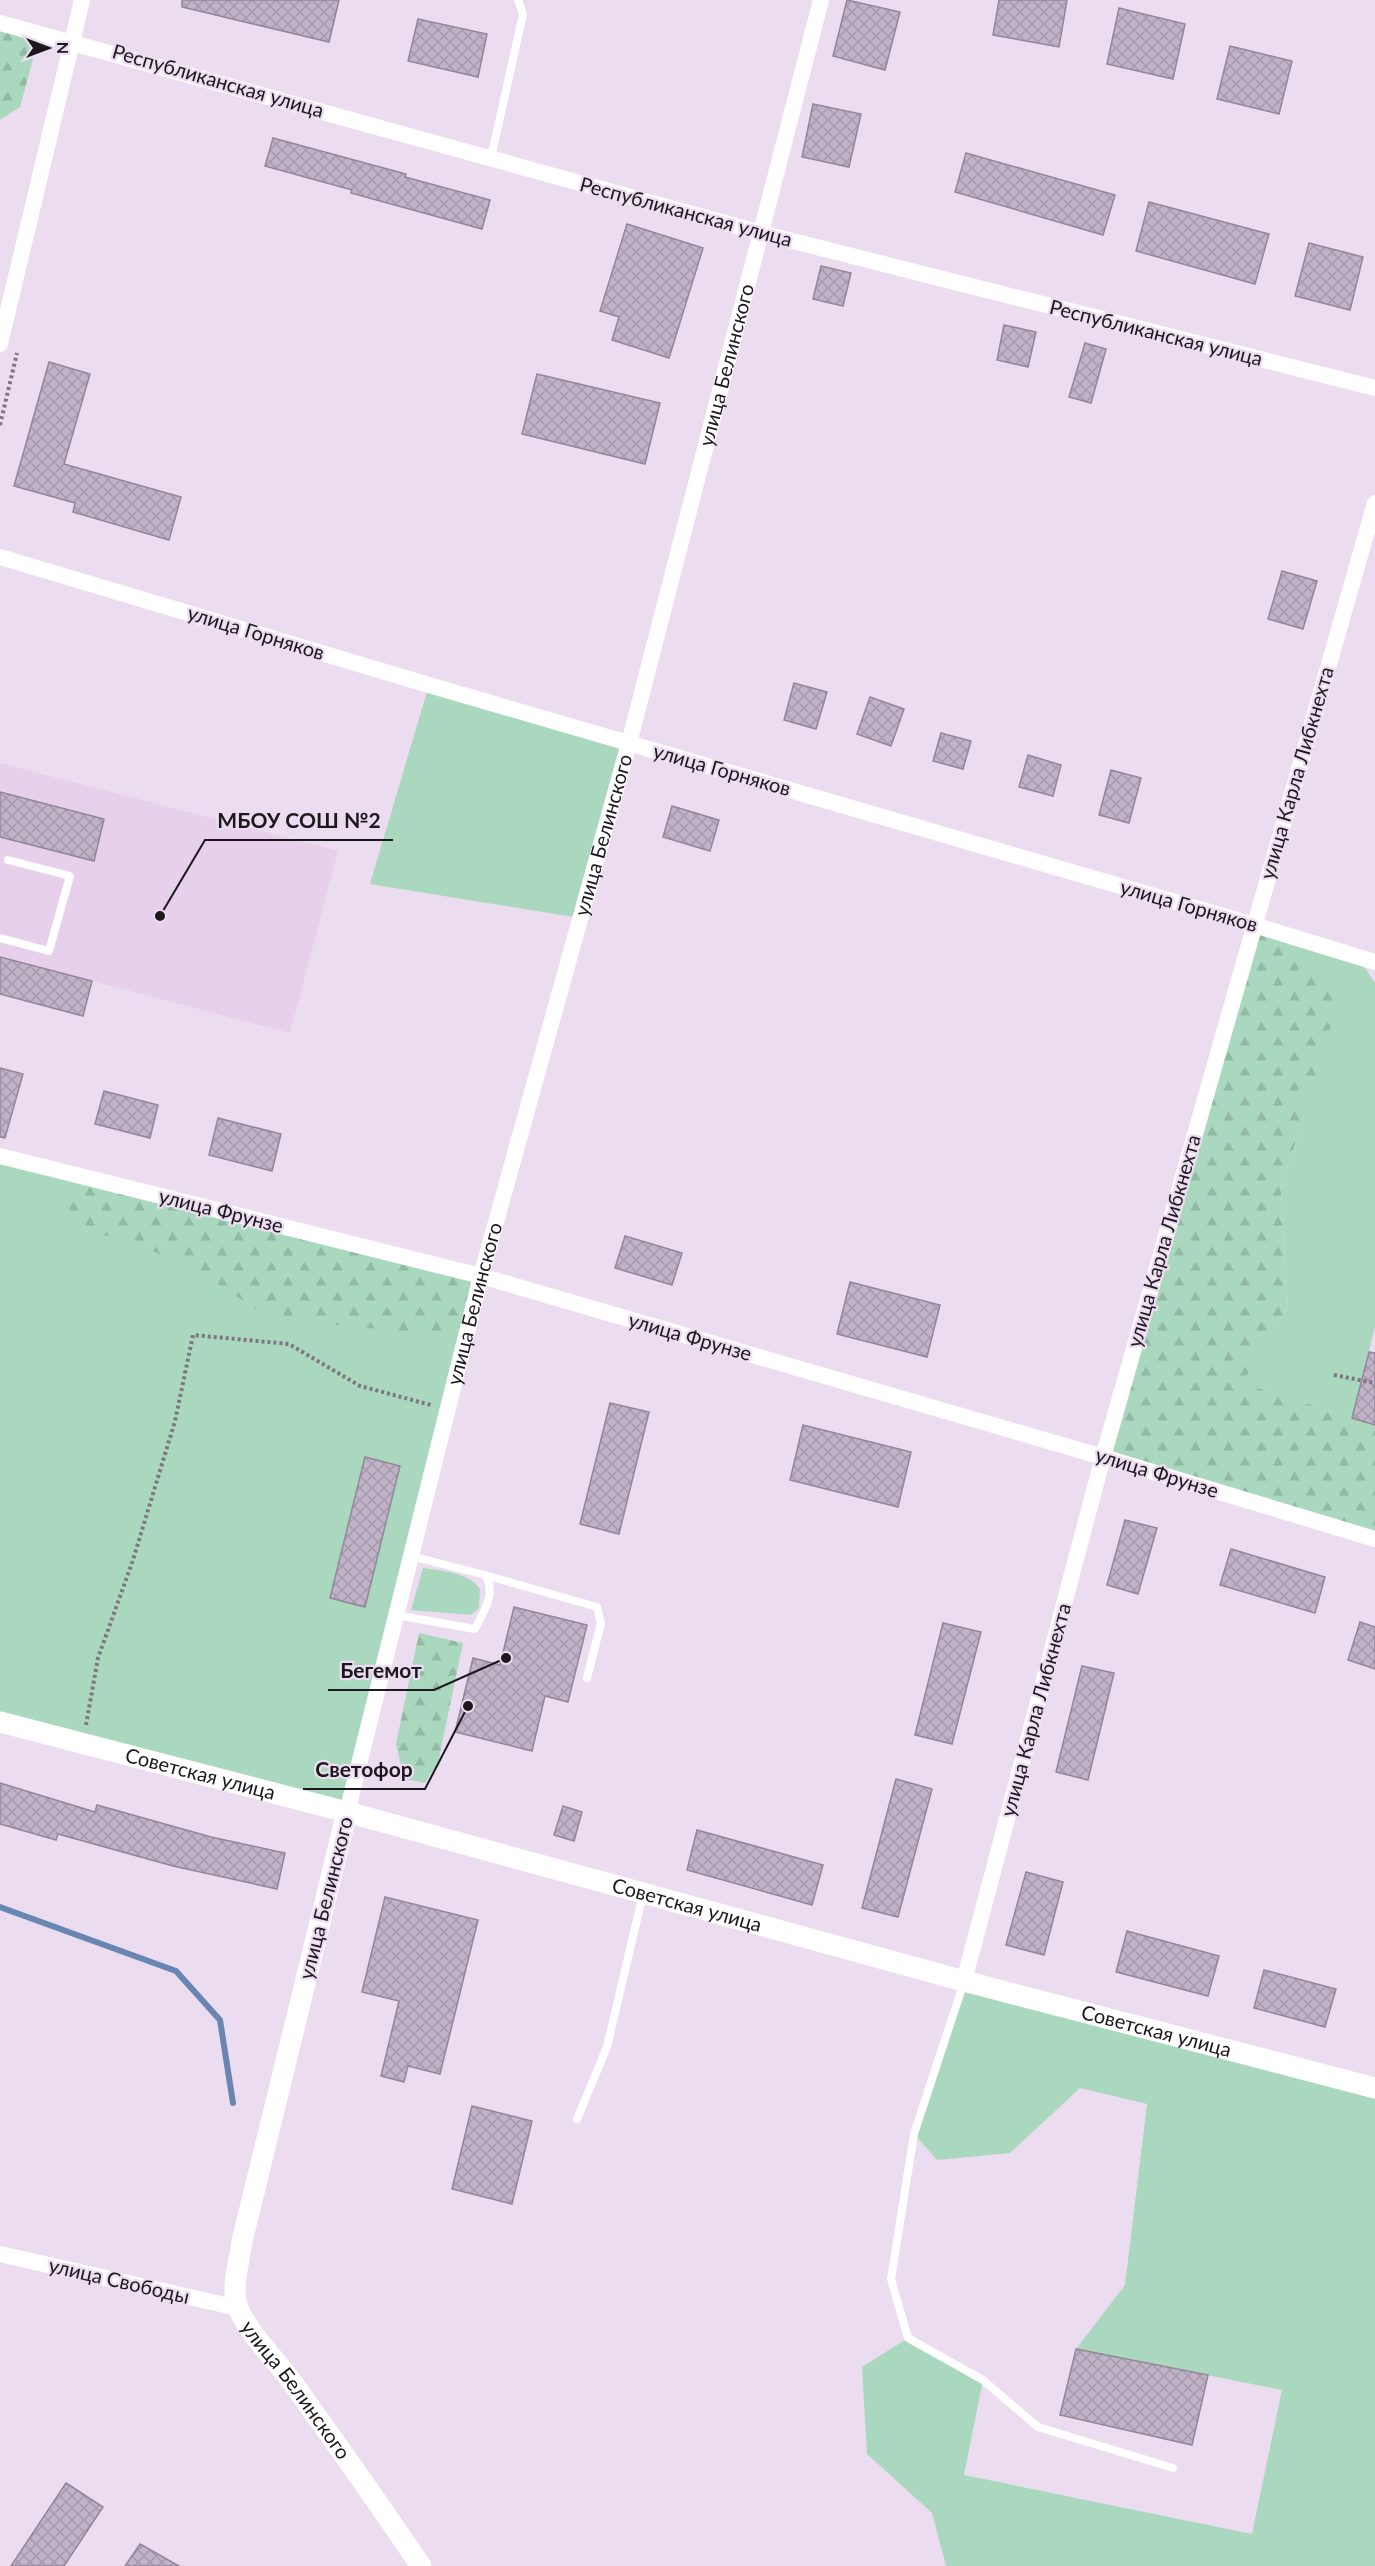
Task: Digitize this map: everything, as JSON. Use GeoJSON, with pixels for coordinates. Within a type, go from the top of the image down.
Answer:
{"type":"FeatureCollection","features":[{"type":"Feature","properties":{"kind":"street"},"geometry":{"type":"LineString","coordinates":[[0,344],[82,0]]}},
{"type":"Feature","properties":{"kind":"street","name":"улица Белинского"},"geometry":{"type":"LineString","coordinates":[[421,2566],[358,2474],[277,2360],[250,2328],[238,2308],[235,2296],[242,2241],[481,1276],[629,743],[821,0]]}},
{"type":"Feature","properties":{"kind":"street","name":"Республиканская улица"},"geometry":{"type":"LineString","coordinates":[[0,22],[761,233],[1375,388]]}},
{"type":"Feature","properties":{"kind":"street","name":"улица Карла Либкнехта"},"geometry":{"type":"LineString","coordinates":[[964,1981],[1103,1456],[1375,503]]}},
{"type":"Feature","properties":{"kind":"street","name":"улица Горняков"},"geometry":{"type":"LineString","coordinates":[[0,557],[1375,962]]}},
{"type":"Feature","properties":{"kind":"street","name":"улица Фрунзе"},"geometry":{"type":"LineString","coordinates":[[0,1155],[481,1276],[1103,1456],[1375,1539]]}},
{"type":"Feature","properties":{"kind":"street","name":"Советская улица"},"geometry":{"type":"LineString","coordinates":[[0,1722],[347,1812],[964,1981],[1375,2088]]}},
{"type":"Feature","properties":{"kind":"street","name":"улица Свободы"},"geometry":{"type":"LineString","coordinates":[[0,2254],[238,2308]]}},
{"type":"Feature","properties":{"kind":"lane"},"geometry":{"type":"LineString","coordinates":[[491,158],[523,14],[518,0]]}},
{"type":"Feature","properties":{"kind":"lane"},"geometry":{"type":"LineString","coordinates":[[0,938],[49,951],[70,876],[8,860]]}},
{"type":"Feature","properties":{"kind":"lane"},"geometry":{"type":"LineString","coordinates":[[411,1556],[597,1607],[601,1623],[587,1678]]}},
{"type":"Feature","properties":{"kind":"lane"},"geometry":{"type":"LineString","coordinates":[[396,1616],[475,1629],[489,1601],[491,1584],[485,1575]]}},
{"type":"Feature","properties":{"kind":"lane"},"geometry":{"type":"LineString","coordinates":[[577,2119],[607,2048],[643,1893]]}},
{"type":"Feature","properties":{"kind":"lane"},"geometry":{"type":"LineString","coordinates":[[964,1981],[914,2134],[891,2279],[908,2338],[983,2380],[1038,2427],[1173,2468]]}},
{"type":"Feature","properties":{"kind":"path"},"geometry":{"type":"LineString","coordinates":[[83,1744],[98,1658],[133,1560],[175,1421],[193,1335],[289,1344],[360,1386],[448,1409]]}},
{"type":"Feature","properties":{"kind":"path"},"geometry":{"type":"LineString","coordinates":[[1334,1375],[1375,1383]]}},
{"type":"Feature","properties":{"kind":"shaded area"},"geometry":{"type":"Polygon","coordinates":[[[0,763],[338,851],[290,1033],[92,981],[83,1016],[0,994],[0,763]]]}},
{"type":"Feature","properties":{"kind":"green space"},"geometry":{"type":"Polygon","coordinates":[[[0,23],[40,33],[20,107],[0,120],[0,23]]]}},
{"type":"Feature","properties":{"kind":"green space"},"geometry":{"type":"Polygon","coordinates":[[[429,685],[629,743],[580,918],[370,884],[429,685]]]}},
{"type":"Feature","properties":{"kind":"green space"},"geometry":{"type":"Polygon","coordinates":[[[1254,925],[1358,957],[1375,983],[1375,1327],[1352,1418],[1241,1383],[1287,1308],[1281,1189],[1301,1124],[1254,925]]]}},
{"type":"Feature","properties":{"kind":"green space"},"geometry":{"type":"Polygon","coordinates":[[[1254,925],[1342,990],[1281,1189],[1287,1308],[1242,1383],[1375,1425],[1375,1539],[1103,1457],[1254,925]]]}},
{"type":"Feature","properties":{"kind":"green space"},"geometry":{"type":"Polygon","coordinates":[[[0,1156],[481,1276],[347,1812],[0,1722],[0,1156]]]}},
{"type":"Feature","properties":{"kind":"green space"},"geometry":{"type":"Polygon","coordinates":[[[63,1171],[481,1276],[466,1337],[271,1319],[204,1275],[125,1238],[62,1230],[63,1171]]]}},
{"type":"Feature","properties":{"kind":"green space"},"geometry":{"type":"Polygon","coordinates":[[[423,1568],[454,1573],[475,1583],[480,1589],[479,1608],[471,1615],[411,1610],[423,1568]]]}},
{"type":"Feature","properties":{"kind":"green space"},"geometry":{"type":"Polygon","coordinates":[[[419,1633],[463,1643],[438,1763],[425,1783],[404,1779],[396,1744],[419,1633]]]}},
{"type":"Feature","properties":{"kind":"green space"},"geometry":{"type":"Polygon","coordinates":[[[964,1981],[1375,2088],[1375,2566],[946,2566],[932,2513],[867,2454],[862,2367],[908,2338],[983,2380],[964,2475],[1252,2534],[1282,2390],[1076,2349],[1125,2285],[1147,2104],[1080,2088],[1010,2153],[937,2160],[914,2134],[964,1981]]]}},
{"type":"Feature","properties":{"kind":"building"},"geometry":{"type":"Polygon","coordinates":[[[182,0],[339,0],[329,42],[182,7],[182,0]]]}},
{"type":"Feature","properties":{"kind":"building"},"geometry":{"type":"Polygon","coordinates":[[[847,0],[900,12],[885,70],[833,56],[847,0]]]}},
{"type":"Feature","properties":{"kind":"building"},"geometry":{"type":"Polygon","coordinates":[[[999,0],[1067,0],[1059,47],[993,35],[999,0]]]}},
{"type":"Feature","properties":{"kind":"building"},"geometry":{"type":"Polygon","coordinates":[[[1119,8],[1185,24],[1173,79],[1107,64],[1119,8]]]}},
{"type":"Feature","properties":{"kind":"building"},"geometry":{"type":"Polygon","coordinates":[[[418,19],[487,34],[478,77],[408,61],[418,19]]]}},
{"type":"Feature","properties":{"kind":"building"},"geometry":{"type":"Polygon","coordinates":[[[1230,46],[1292,61],[1279,114],[1217,99],[1230,46]]]}},
{"type":"Feature","properties":{"kind":"building"},"geometry":{"type":"Polygon","coordinates":[[[813,104],[861,114],[849,167],[802,157],[813,104]]]}},
{"type":"Feature","properties":{"kind":"building"},"geometry":{"type":"Polygon","coordinates":[[[273,138],[406,174],[405,177],[490,200],[482,229],[351,193],[352,190],[265,166],[273,138]]]}},
{"type":"Feature","properties":{"kind":"building"},"geometry":{"type":"Polygon","coordinates":[[[966,153],[1115,195],[1103,235],[955,192],[966,153]]]}},
{"type":"Feature","properties":{"kind":"building"},"geometry":{"type":"Polygon","coordinates":[[[1149,202],[1269,234],[1255,284],[1136,251],[1149,202]]]}},
{"type":"Feature","properties":{"kind":"building"},"geometry":{"type":"Polygon","coordinates":[[[627,224],[703,248],[669,358],[612,340],[619,317],[600,311],[627,224]]]}},
{"type":"Feature","properties":{"kind":"building"},"geometry":{"type":"Polygon","coordinates":[[[1309,243],[1363,257],[1350,310],[1295,296],[1309,243]]]}},
{"type":"Feature","properties":{"kind":"building"},"geometry":{"type":"Polygon","coordinates":[[[821,266],[851,273],[843,306],[813,299],[821,266]]]}},
{"type":"Feature","properties":{"kind":"building"},"geometry":{"type":"Polygon","coordinates":[[[1004,325],[1036,332],[1028,367],[997,360],[1004,325]]]}},
{"type":"Feature","properties":{"kind":"building"},"geometry":{"type":"Polygon","coordinates":[[[1085,343],[1106,349],[1091,403],[1069,397],[1085,343]]]}},
{"type":"Feature","properties":{"kind":"building"},"geometry":{"type":"Polygon","coordinates":[[[49,362],[90,374],[64,464],[181,497],[169,540],[73,512],[75,503],[14,486],[49,362]]]}},
{"type":"Feature","properties":{"kind":"building"},"geometry":{"type":"Polygon","coordinates":[[[537,374],[660,403],[645,464],[522,434],[537,374]]]}},
{"type":"Feature","properties":{"kind":"building"},"geometry":{"type":"Polygon","coordinates":[[[1282,571],[1317,581],[1303,629],[1268,619],[1282,571]]]}},
{"type":"Feature","properties":{"kind":"building"},"geometry":{"type":"Polygon","coordinates":[[[794,683],[827,692],[816,729],[784,720],[794,683]]]}},
{"type":"Feature","properties":{"kind":"building"},"geometry":{"type":"Polygon","coordinates":[[[870,697],[904,709],[891,746],[857,734],[870,697]]]}},
{"type":"Feature","properties":{"kind":"building"},"geometry":{"type":"Polygon","coordinates":[[[941,733],[971,741],[963,769],[933,761],[941,733]]]}},
{"type":"Feature","properties":{"kind":"building"},"geometry":{"type":"Polygon","coordinates":[[[1028,755],[1061,765],[1053,796],[1019,787],[1028,755]]]}},
{"type":"Feature","properties":{"kind":"building"},"geometry":{"type":"Polygon","coordinates":[[[1111,770],[1141,778],[1129,823],[1099,815],[1111,770]]]}},
{"type":"Feature","properties":{"kind":"building"},"geometry":{"type":"Polygon","coordinates":[[[0,792],[104,819],[94,861],[0,837],[0,792]]]}},
{"type":"Feature","properties":{"kind":"building"},"geometry":{"type":"Polygon","coordinates":[[[672,806],[719,820],[710,851],[663,837],[672,806]]]}},
{"type":"Feature","properties":{"kind":"building"},"geometry":{"type":"Polygon","coordinates":[[[0,957],[92,981],[83,1016],[0,994],[0,957]]]}},
{"type":"Feature","properties":{"kind":"building"},"geometry":{"type":"Polygon","coordinates":[[[0,1068],[23,1074],[5,1138],[0,1137],[0,1068]]]}},
{"type":"Feature","properties":{"kind":"building"},"geometry":{"type":"Polygon","coordinates":[[[104,1091],[158,1105],[150,1138],[95,1124],[104,1091]]]}},
{"type":"Feature","properties":{"kind":"building"},"geometry":{"type":"Polygon","coordinates":[[[218,1118],[281,1134],[272,1171],[209,1155],[218,1118]]]}},
{"type":"Feature","properties":{"kind":"building"},"geometry":{"type":"Polygon","coordinates":[[[625,1236],[682,1253],[672,1285],[615,1268],[625,1236]]]}},
{"type":"Feature","properties":{"kind":"building"},"geometry":{"type":"Polygon","coordinates":[[[850,1282],[940,1305],[927,1357],[837,1334],[850,1282]]]}},
{"type":"Feature","properties":{"kind":"building"},"geometry":{"type":"Polygon","coordinates":[[[1369,1352],[1375,1353],[1375,1425],[1352,1418],[1369,1352]]]}},
{"type":"Feature","properties":{"kind":"building"},"geometry":{"type":"Polygon","coordinates":[[[610,1403],[649,1412],[619,1534],[580,1524],[610,1403]]]}},
{"type":"Feature","properties":{"kind":"building"},"geometry":{"type":"Polygon","coordinates":[[[803,1425],[911,1452],[898,1507],[790,1480],[803,1425]]]}},
{"type":"Feature","properties":{"kind":"building"},"geometry":{"type":"Polygon","coordinates":[[[365,1457],[400,1466],[365,1607],[330,1598],[365,1457]]]}},
{"type":"Feature","properties":{"kind":"building"},"geometry":{"type":"Polygon","coordinates":[[[1125,1520],[1157,1528],[1138,1594],[1107,1585],[1125,1520]]]}},
{"type":"Feature","properties":{"kind":"building"},"geometry":{"type":"Polygon","coordinates":[[[1231,1549],[1325,1577],[1315,1613],[1220,1585],[1231,1549]]]}},
{"type":"Feature","properties":{"kind":"building"},"geometry":{"type":"Polygon","coordinates":[[[514,1607],[587,1625],[568,1702],[545,1696],[532,1751],[455,1732],[473,1658],[500,1665],[514,1607]]]}},
{"type":"Feature","properties":{"kind":"building"},"geometry":{"type":"Polygon","coordinates":[[[1360,1622],[1375,1627],[1375,1669],[1348,1660],[1360,1622]]]}},
{"type":"Feature","properties":{"kind":"building"},"geometry":{"type":"Polygon","coordinates":[[[943,1623],[981,1632],[952,1744],[915,1735],[943,1623]]]}},
{"type":"Feature","properties":{"kind":"building"},"geometry":{"type":"Polygon","coordinates":[[[1082,1666],[1114,1673],[1088,1780],[1056,1772],[1082,1666]]]}},
{"type":"Feature","properties":{"kind":"building"},"geometry":{"type":"Polygon","coordinates":[[[896,1779],[932,1789],[898,1917],[862,1908],[896,1779]]]}},
{"type":"Feature","properties":{"kind":"building"},"geometry":{"type":"Polygon","coordinates":[[[0,1783],[95,1812],[97,1805],[211,1837],[285,1853],[277,1889],[173,1866],[58,1834],[56,1840],[0,1824],[0,1783]]]}},
{"type":"Feature","properties":{"kind":"building"},"geometry":{"type":"Polygon","coordinates":[[[563,1806],[582,1812],[574,1841],[554,1835],[563,1806]]]}},
{"type":"Feature","properties":{"kind":"building"},"geometry":{"type":"Polygon","coordinates":[[[697,1830],[823,1865],[812,1905],[687,1870],[697,1830]]]}},
{"type":"Feature","properties":{"kind":"building"},"geometry":{"type":"Polygon","coordinates":[[[1026,1872],[1063,1882],[1044,1955],[1006,1945],[1026,1872]]]}},
{"type":"Feature","properties":{"kind":"building"},"geometry":{"type":"Polygon","coordinates":[[[385,1897],[478,1920],[440,2074],[408,2066],[404,2082],[381,2076],[399,2001],[362,1992],[385,1897]]]}},
{"type":"Feature","properties":{"kind":"building"},"geometry":{"type":"Polygon","coordinates":[[[1127,1931],[1219,1956],[1208,1996],[1116,1972],[1127,1931]]]}},
{"type":"Feature","properties":{"kind":"building"},"geometry":{"type":"Polygon","coordinates":[[[1264,1970],[1336,1989],[1325,2027],[1254,2008],[1264,1970]]]}},
{"type":"Feature","properties":{"kind":"building"},"geometry":{"type":"Polygon","coordinates":[[[472,2106],[532,2121],[512,2204],[452,2189],[472,2106]]]}},
{"type":"Feature","properties":{"kind":"building"},"geometry":{"type":"Polygon","coordinates":[[[1076,2349],[1208,2375],[1192,2445],[1060,2415],[1076,2349]]]}},
{"type":"Feature","properties":{"kind":"building"},"geometry":{"type":"Polygon","coordinates":[[[66,2483],[103,2507],[64,2566],[11,2566],[66,2483]]]}},
{"type":"Feature","properties":{"kind":"building"},"geometry":{"type":"Polygon","coordinates":[[[140,2544],[179,2566],[125,2566],[140,2544]]]}},
{"type":"Feature","properties":{"kind":"waterway"},"geometry":{"type":"LineString","coordinates":[[0,1907],[176,1971],[220,2020],[233,2103]]}},
{"type":"Feature","properties":{"kind":"place","name":"МБОУ СОШ №2"},"geometry":{"type":"Point","coordinates":[160,916]}},
{"type":"Feature","properties":{"kind":"place","name":"Бегемот"},"geometry":{"type":"Point","coordinates":[506,1658]}},
{"type":"Feature","properties":{"kind":"place","name":"Светофор"},"geometry":{"type":"Point","coordinates":[468,1706]}}]}
